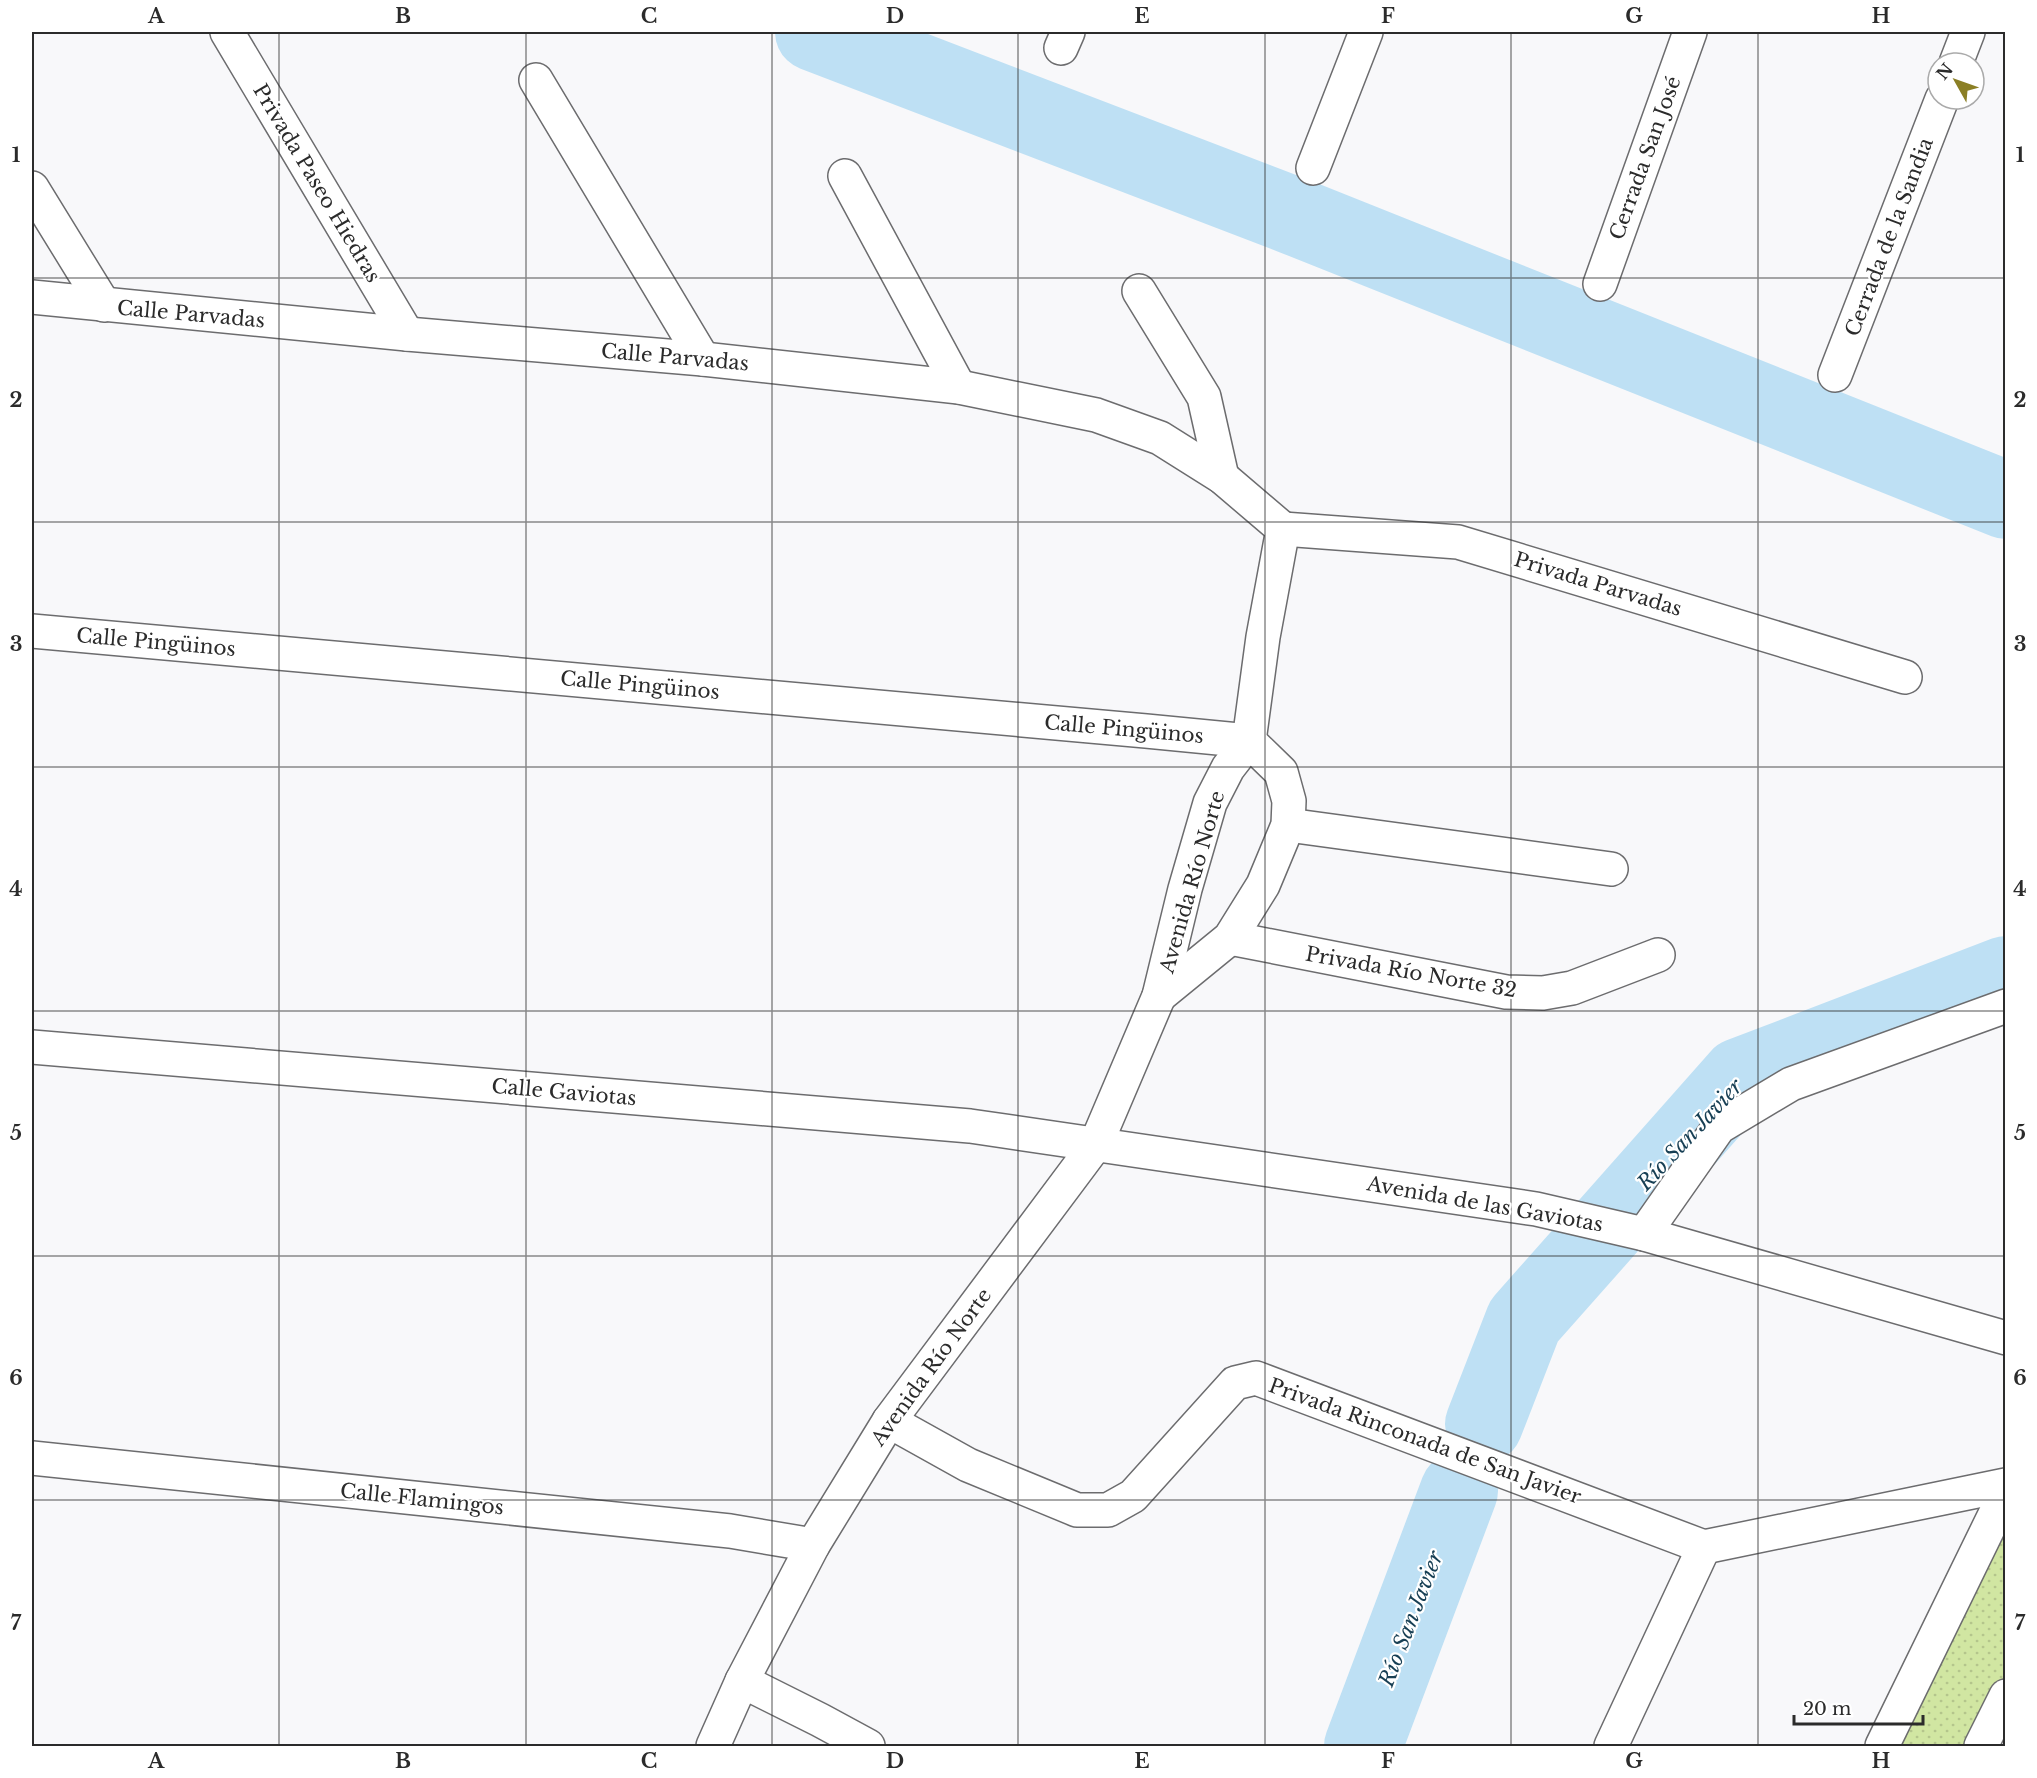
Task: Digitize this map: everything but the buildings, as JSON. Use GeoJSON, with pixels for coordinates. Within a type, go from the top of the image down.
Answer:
{"type":"FeatureCollection","features":[{"type":"Feature","properties":{"kind":"street","name":"Privada Paseo Hiedras"},"geometry":{"type":"LineString","coordinates":[[226,32],[407,334]]}},
{"type":"Feature","properties":{"kind":"street"},"geometry":{"type":"LineString","coordinates":[[1313,168],[1366,32]]}},
{"type":"Feature","properties":{"kind":"street","name":"Cerrada San José"},"geometry":{"type":"LineString","coordinates":[[1600,284],[1690,32]]}},
{"type":"Feature","properties":{"kind":"street"},"geometry":{"type":"LineString","coordinates":[[1961,51],[1968,32]]}},
{"type":"Feature","properties":{"kind":"street"},"geometry":{"type":"LineString","coordinates":[[536,80],[704,359]]}},
{"type":"Feature","properties":{"kind":"street","name":"Cerrada de la Sandia"},"geometry":{"type":"LineString","coordinates":[[1835,375],[1937,111]]}},
{"type":"Feature","properties":{"kind":"street"},"geometry":{"type":"LineString","coordinates":[[845,176],[959,387]]}},
{"type":"Feature","properties":{"kind":"street"},"geometry":{"type":"LineString","coordinates":[[32,188],[104,305]]}},
{"type":"Feature","properties":{"kind":"street"},"geometry":{"type":"LineString","coordinates":[[1139,291],[1204,397],[1222,477]]}},
{"type":"Feature","properties":{"kind":"street","name":"Calle Parvadas"},"geometry":{"type":"LineString","coordinates":[[32,297],[407,334],[704,359],[959,387],[1096,415],[1160,438],[1222,477],[1283,529]]}},
{"type":"Feature","properties":{"kind":"street"},"geometry":{"type":"LineString","coordinates":[[1249,741],[1263,637],[1283,529]]}},
{"type":"Feature","properties":{"kind":"street","name":"Privada Parvadas"},"geometry":{"type":"LineString","coordinates":[[1283,529],[1458,542],[1905,677]]}},
{"type":"Feature","properties":{"kind":"street","name":"Calle Pingüinos"},"geometry":{"type":"LineString","coordinates":[[32,631],[1249,741]]}},
{"type":"Feature","properties":{"kind":"street","name":"Avenida Río Norte"},"geometry":{"type":"LineString","coordinates":[[713,1746],[742,1681],[813,1545],[889,1421],[1096,1144],[1159,996],[1185,889],[1210,804],[1228,768],[1249,741],[1281,772],[1289,801],[1288,825],[1263,885],[1230,938],[1159,996]]}},
{"type":"Feature","properties":{"kind":"street"},"geometry":{"type":"LineString","coordinates":[[1288,825],[1611,869]]}},
{"type":"Feature","properties":{"kind":"street","name":"Privada Río Norte 32"},"geometry":{"type":"LineString","coordinates":[[1230,938],[1506,992],[1534,993],[1572,988],[1658,955]]}},
{"type":"Feature","properties":{"kind":"street"},"geometry":{"type":"LineString","coordinates":[[1635,1232],[1719,1127],[1791,1084],[2006,1006]]}},
{"type":"Feature","properties":{"kind":"street","name":"Calle Gaviotas"},"geometry":{"type":"LineString","coordinates":[[32,1047],[970,1126],[1096,1144]]}},
{"type":"Feature","properties":{"kind":"street","name":"Avenida de las Gaviotas"},"geometry":{"type":"LineString","coordinates":[[1096,1144],[1536,1209],[1635,1232],[2006,1338]]}},
{"type":"Feature","properties":{"kind":"street","name":"Privada Rinconada de San Javier"},"geometry":{"type":"LineString","coordinates":[[889,1421],[968,1465],[1077,1510],[1108,1510],[1133,1496],[1235,1383],[1256,1378],[1704,1547]]}},
{"type":"Feature","properties":{"kind":"street","name":"Calle Flamingos"},"geometry":{"type":"LineString","coordinates":[[32,1458],[730,1531],[813,1545]]}},
{"type":"Feature","properties":{"kind":"street"},"geometry":{"type":"LineString","coordinates":[[1611,1746],[1704,1547],[2006,1485]]}},
{"type":"Feature","properties":{"kind":"street"},"geometry":{"type":"LineString","coordinates":[[1882,1746],[2006,1492]]}},
{"type":"Feature","properties":{"kind":"street"},"geometry":{"type":"LineString","coordinates":[[742,1681],[868,1746]]}},
{"type":"Feature","properties":{"kind":"street"},"geometry":{"type":"LineString","coordinates":[[1981,1746],[2006,1696]]}},
{"type":"Feature","properties":{"kind":"green space"},"geometry":{"type":"Polygon","coordinates":[[[2005,1502],[2005,1692],[1980,1746],[1889,1746],[2005,1502]]]}},
{"type":"Feature","properties":{"kind":"waterway"},"geometry":{"type":"LineString","coordinates":[[814,32],[1294,216],[2006,500]]}},
{"type":"Feature","properties":{"kind":"waterway","name":"Río San Javier"},"geometry":{"type":"LineString","coordinates":[[1484,1424],[1524,1321],[1740,1077],[2006,975]]}},
{"type":"Feature","properties":{"kind":"waterway","name":"Río San Javier"},"geometry":{"type":"LineString","coordinates":[[1363,1746],[1459,1491]]}}]}
